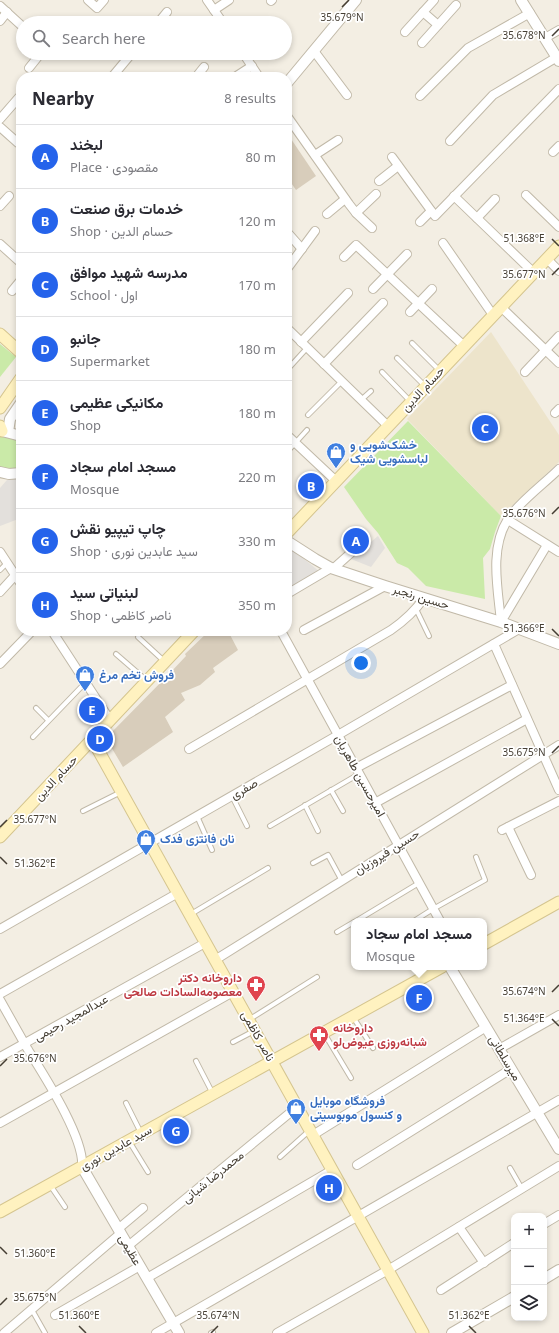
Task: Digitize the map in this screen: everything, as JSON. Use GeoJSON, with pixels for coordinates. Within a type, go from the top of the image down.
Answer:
{"type":"FeatureCollection","features":[{"type":"Feature","properties":{"kind":"main road","name":"حسام الدین"},"geometry":{"type":"LineString","coordinates":[[292,525],[336,481],[559,246]]}},
{"type":"Feature","properties":{"kind":"main road"},"geometry":{"type":"LineString","coordinates":[[0,325],[16,339]]}},
{"type":"Feature","properties":{"kind":"main road"},"geometry":{"type":"LineString","coordinates":[[0,334],[16,348]]}},
{"type":"Feature","properties":{"kind":"main road"},"geometry":{"type":"LineString","coordinates":[[0,408],[16,385]]}},
{"type":"Feature","properties":{"kind":"main road","name":"حسام الدین"},"geometry":{"type":"LineString","coordinates":[[0,837],[189,636]]}},
{"type":"Feature","properties":{"kind":"main road","name":"ناصر کاظمی"},"geometry":{"type":"LineString","coordinates":[[92,739],[423,1333]]}},
{"type":"Feature","properties":{"kind":"main road"},"geometry":{"type":"LineString","coordinates":[[487,942],[559,902]]}},
{"type":"Feature","properties":{"kind":"main road","name":"سید عابدین نوری"},"geometry":{"type":"LineString","coordinates":[[0,1212],[437,970]]}},
{"type":"Feature","properties":{"kind":"street"},"geometry":{"type":"LineString","coordinates":[[88,0],[97,8],[104,0]]}},
{"type":"Feature","properties":{"kind":"street"},"geometry":{"type":"LineString","coordinates":[[207,0],[218,16]]}},
{"type":"Feature","properties":{"kind":"street"},"geometry":{"type":"LineString","coordinates":[[214,10],[229,0]]}},
{"type":"Feature","properties":{"kind":"street"},"geometry":{"type":"LineString","coordinates":[[292,77],[356,0]]}},
{"type":"Feature","properties":{"kind":"street"},"geometry":{"type":"LineString","coordinates":[[405,32],[434,0]]}},
{"type":"Feature","properties":{"kind":"street"},"geometry":{"type":"LineString","coordinates":[[450,141],[493,95],[558,59],[522,0]]}},
{"type":"Feature","properties":{"kind":"street"},"geometry":{"type":"LineString","coordinates":[[422,42],[456,5]]}},
{"type":"Feature","properties":{"kind":"street"},"geometry":{"type":"LineString","coordinates":[[0,6],[16,21]]}},
{"type":"Feature","properties":{"kind":"street"},"geometry":{"type":"LineString","coordinates":[[0,21],[6,12]]}},
{"type":"Feature","properties":{"kind":"street"},"geometry":{"type":"LineString","coordinates":[[164,16],[167,12]]}},
{"type":"Feature","properties":{"kind":"street"},"geometry":{"type":"LineString","coordinates":[[423,12],[438,25]]}},
{"type":"Feature","properties":{"kind":"street"},"geometry":{"type":"LineString","coordinates":[[420,96],[468,48],[530,13]]}},
{"type":"Feature","properties":{"kind":"street"},"geometry":{"type":"LineString","coordinates":[[545,38],[559,30]]}},
{"type":"Feature","properties":{"kind":"street"},"geometry":{"type":"LineString","coordinates":[[314,50],[348,95]]}},
{"type":"Feature","properties":{"kind":"street"},"geometry":{"type":"LineString","coordinates":[[29,68],[35,60]]}},
{"type":"Feature","properties":{"kind":"street"},"geometry":{"type":"LineString","coordinates":[[119,72],[127,60]]}},
{"type":"Feature","properties":{"kind":"street"},"geometry":{"type":"LineString","coordinates":[[248,60],[256,72]]}},
{"type":"Feature","properties":{"kind":"street"},"geometry":{"type":"LineString","coordinates":[[243,72],[252,66]]}},
{"type":"Feature","properties":{"kind":"street"},"geometry":{"type":"LineString","coordinates":[[200,72],[204,67]]}},
{"type":"Feature","properties":{"kind":"street"},"geometry":{"type":"LineString","coordinates":[[420,222],[433,214],[454,196],[559,89]]}},
{"type":"Feature","properties":{"kind":"street"},"geometry":{"type":"LineString","coordinates":[[0,119],[16,101]]}},
{"type":"Feature","properties":{"kind":"street"},"geometry":{"type":"LineString","coordinates":[[292,123],[345,199],[356,213],[372,228]]}},
{"type":"Feature","properties":{"kind":"street"},"geometry":{"type":"LineString","coordinates":[[0,127],[16,141]]}},
{"type":"Feature","properties":{"kind":"street"},"geometry":{"type":"LineString","coordinates":[[315,155],[338,140]]}},
{"type":"Feature","properties":{"kind":"street"},"geometry":{"type":"LineString","coordinates":[[392,157],[433,214]]}},
{"type":"Feature","properties":{"kind":"street"},"geometry":{"type":"LineString","coordinates":[[379,181],[398,166]]}},
{"type":"Feature","properties":{"kind":"street"},"geometry":{"type":"LineString","coordinates":[[356,213],[376,194]]}},
{"type":"Feature","properties":{"kind":"street"},"geometry":{"type":"LineString","coordinates":[[526,195],[559,227]]}},
{"type":"Feature","properties":{"kind":"street"},"geometry":{"type":"LineString","coordinates":[[0,206],[9,196]]}},
{"type":"Feature","properties":{"kind":"street"},"geometry":{"type":"LineString","coordinates":[[454,196],[534,273]]}},
{"type":"Feature","properties":{"kind":"street"},"geometry":{"type":"LineString","coordinates":[[327,214],[345,199]]}},
{"type":"Feature","properties":{"kind":"street"},"geometry":{"type":"LineString","coordinates":[[477,218],[495,199]]}},
{"type":"Feature","properties":{"kind":"street"},"geometry":{"type":"LineString","coordinates":[[292,262],[315,231]]}},
{"type":"Feature","properties":{"kind":"street"},"geometry":{"type":"LineString","coordinates":[[292,237],[302,248]]}},
{"type":"Feature","properties":{"kind":"street"},"geometry":{"type":"LineString","coordinates":[[443,242],[494,315]]}},
{"type":"Feature","properties":{"kind":"street"},"geometry":{"type":"LineString","coordinates":[[0,244],[16,258]]}},
{"type":"Feature","properties":{"kind":"street"},"geometry":{"type":"LineString","coordinates":[[344,257],[356,246],[464,346]]}},
{"type":"Feature","properties":{"kind":"street"},"geometry":{"type":"LineString","coordinates":[[373,289],[407,254]]}},
{"type":"Feature","properties":{"kind":"street"},"geometry":{"type":"LineString","coordinates":[[547,259],[559,271]]}},
{"type":"Feature","properties":{"kind":"street"},"geometry":{"type":"LineString","coordinates":[[12,291],[16,286]]}},
{"type":"Feature","properties":{"kind":"street"},"geometry":{"type":"LineString","coordinates":[[410,312],[432,289]]}},
{"type":"Feature","properties":{"kind":"street"},"geometry":{"type":"LineString","coordinates":[[301,342],[348,293]]}},
{"type":"Feature","properties":{"kind":"street"},"geometry":{"type":"LineString","coordinates":[[324,364],[383,303]]}},
{"type":"Feature","properties":{"kind":"street"},"geometry":{"type":"LineString","coordinates":[[501,307],[559,362]]}},
{"type":"Feature","properties":{"kind":"street"},"geometry":{"type":"LineString","coordinates":[[292,333],[388,426]]}},
{"type":"Feature","properties":{"kind":"street"},"geometry":{"type":"LineString","coordinates":[[525,372],[545,349],[559,336]]}},
{"type":"Feature","properties":{"kind":"street"},"geometry":{"type":"LineString","coordinates":[[16,410],[3,430],[16,434]]}},
{"type":"Feature","properties":{"kind":"street"},"geometry":{"type":"LineString","coordinates":[[292,440],[336,481]]}},
{"type":"Feature","properties":{"kind":"street"},"geometry":{"type":"LineString","coordinates":[[501,622],[496,565],[501,536],[514,511],[559,469]]}},
{"type":"Feature","properties":{"kind":"street"},"geometry":{"type":"LineString","coordinates":[[0,472],[16,473]]}},
{"type":"Feature","properties":{"kind":"street"},"geometry":{"type":"LineString","coordinates":[[508,520],[559,552]]}},
{"type":"Feature","properties":{"kind":"street"},"geometry":{"type":"LineString","coordinates":[[292,591],[332,568],[362,543]]}},
{"type":"Feature","properties":{"kind":"street","name":"حسین رنجبر"},"geometry":{"type":"LineString","coordinates":[[292,544],[332,568],[501,622],[559,644]]}},
{"type":"Feature","properties":{"kind":"street"},"geometry":{"type":"LineString","coordinates":[[501,622],[547,544]]}},
{"type":"Feature","properties":{"kind":"street"},"geometry":{"type":"LineString","coordinates":[[0,552],[7,563],[16,570]]}},
{"type":"Feature","properties":{"kind":"street"},"geometry":{"type":"LineString","coordinates":[[0,592],[16,574]]}},
{"type":"Feature","properties":{"kind":"street"},"geometry":{"type":"LineString","coordinates":[[304,630],[385,586]]}},
{"type":"Feature","properties":{"kind":"street"},"geometry":{"type":"LineString","coordinates":[[189,749],[391,630],[405,621],[424,598]]}},
{"type":"Feature","properties":{"kind":"street","name":"صفری"},"geometry":{"type":"LineString","coordinates":[[0,928],[338,735],[519,629]]}},
{"type":"Feature","properties":{"kind":"street"},"geometry":{"type":"LineString","coordinates":[[0,664],[27,636]]}},
{"type":"Feature","properties":{"kind":"street"},"geometry":{"type":"LineString","coordinates":[[55,636],[110,720]]}},
{"type":"Feature","properties":{"kind":"street","name":"امیرحسین طاهریان"},"geometry":{"type":"LineString","coordinates":[[283,636],[438,918]]}},
{"type":"Feature","properties":{"kind":"street"},"geometry":{"type":"LineString","coordinates":[[494,644],[559,790]]}},
{"type":"Feature","properties":{"kind":"street"},"geometry":{"type":"LineString","coordinates":[[358,771],[512,685]]}},
{"type":"Feature","properties":{"kind":"street"},"geometry":{"type":"LineString","coordinates":[[375,803],[527,719]]}},
{"type":"Feature","properties":{"kind":"street","name":"حسین فیروزیان"},"geometry":{"type":"LineString","coordinates":[[215,960],[559,745]]}},
{"type":"Feature","properties":{"kind":"street"},"geometry":{"type":"LineString","coordinates":[[531,875],[505,829],[559,801]]}},
{"type":"Feature","properties":{"kind":"street"},"geometry":{"type":"LineString","coordinates":[[0,994],[178,893]]}},
{"type":"Feature","properties":{"kind":"street","name":"عبدالمجید رحیمی"},"geometry":{"type":"LineString","coordinates":[[0,1057],[205,943]]}},
{"type":"Feature","properties":{"kind":"street","name":"میرسلطانی"},"geometry":{"type":"LineString","coordinates":[[452,970],[559,1149]]}},
{"type":"Feature","properties":{"kind":"street"},"geometry":{"type":"LineString","coordinates":[[0,1123],[233,992]]}},
{"type":"Feature","properties":{"kind":"street"},"geometry":{"type":"LineString","coordinates":[[0,1000],[54,1093],[78,1143],[83,1159],[82,1167]]}},
{"type":"Feature","properties":{"kind":"street"},"geometry":{"type":"LineString","coordinates":[[499,1049],[559,1015]]}},
{"type":"Feature","properties":{"kind":"street"},"geometry":{"type":"LineString","coordinates":[[311,1133],[486,1027]]}},
{"type":"Feature","properties":{"kind":"street"},"geometry":{"type":"LineString","coordinates":[[357,1165],[511,1069]]}},
{"type":"Feature","properties":{"kind":"street"},"geometry":{"type":"LineString","coordinates":[[156,1333],[559,1100]]}},
{"type":"Feature","properties":{"kind":"street","name":"محمدرضا شبانی"},"geometry":{"type":"LineString","coordinates":[[128,1246],[297,1107]]}},
{"type":"Feature","properties":{"kind":"street"},"geometry":{"type":"LineString","coordinates":[[277,1333],[388,1270],[559,1166]]}},
{"type":"Feature","properties":{"kind":"street","name":"عظیمی"},"geometry":{"type":"LineString","coordinates":[[82,1167],[179,1333]]}},
{"type":"Feature","properties":{"kind":"street"},"geometry":{"type":"LineString","coordinates":[[147,1278],[332,1170]]}},
{"type":"Feature","properties":{"kind":"street"},"geometry":{"type":"LineString","coordinates":[[4,1333],[32,1310],[143,1208]]}},
{"type":"Feature","properties":{"kind":"street"},"geometry":{"type":"LineString","coordinates":[[547,1222],[559,1215]]}},
{"type":"Feature","properties":{"kind":"street"},"geometry":{"type":"LineString","coordinates":[[459,1227],[484,1263]]}},
{"type":"Feature","properties":{"kind":"street"},"geometry":{"type":"LineString","coordinates":[[441,1290],[511,1245]]}},
{"type":"Feature","properties":{"kind":"street"},"geometry":{"type":"LineString","coordinates":[[55,1315],[140,1266]]}},
{"type":"Feature","properties":{"kind":"street"},"geometry":{"type":"LineString","coordinates":[[547,1277],[559,1270]]}},
{"type":"Feature","properties":{"kind":"street"},"geometry":{"type":"LineString","coordinates":[[452,1333],[511,1299]]}},
{"type":"Feature","properties":{"kind":"lane"},"geometry":{"type":"LineString","coordinates":[[412,342],[440,371]]}},
{"type":"Feature","properties":{"kind":"lane"},"geometry":{"type":"LineString","coordinates":[[292,365],[308,348]]}},
{"type":"Feature","properties":{"kind":"lane"},"geometry":{"type":"LineString","coordinates":[[397,358],[426,386]]}},
{"type":"Feature","properties":{"kind":"lane"},"geometry":{"type":"LineString","coordinates":[[382,372],[411,402]]}},
{"type":"Feature","properties":{"kind":"lane"},"geometry":{"type":"LineString","coordinates":[[308,415],[342,381]]}},
{"type":"Feature","properties":{"kind":"lane"},"geometry":{"type":"LineString","coordinates":[[361,400],[371,391]]}},
{"type":"Feature","properties":{"kind":"lane"},"geometry":{"type":"LineString","coordinates":[[292,446],[307,430]]}},
{"type":"Feature","properties":{"kind":"lane"},"geometry":{"type":"LineString","coordinates":[[0,570],[7,563]]}},
{"type":"Feature","properties":{"kind":"lane"},"geometry":{"type":"LineString","coordinates":[[416,609],[429,636]]}},
{"type":"Feature","properties":{"kind":"lane"},"geometry":{"type":"LineString","coordinates":[[138,637],[166,661]]}},
{"type":"Feature","properties":{"kind":"lane"},"geometry":{"type":"LineString","coordinates":[[116,654],[147,681]]}},
{"type":"Feature","properties":{"kind":"lane"},"geometry":{"type":"LineString","coordinates":[[32,737],[85,683]]}},
{"type":"Feature","properties":{"kind":"lane"},"geometry":{"type":"LineString","coordinates":[[36,708],[48,720]]}},
{"type":"Feature","properties":{"kind":"lane"},"geometry":{"type":"LineString","coordinates":[[270,826],[331,790],[358,771]]}},
{"type":"Feature","properties":{"kind":"lane"},"geometry":{"type":"LineString","coordinates":[[331,790],[343,811]]}},
{"type":"Feature","properties":{"kind":"lane"},"geometry":{"type":"LineString","coordinates":[[83,811],[121,792]]}},
{"type":"Feature","properties":{"kind":"lane"},"geometry":{"type":"LineString","coordinates":[[232,796],[247,826]]}},
{"type":"Feature","properties":{"kind":"lane"},"geometry":{"type":"LineString","coordinates":[[305,806],[318,831]]}},
{"type":"Feature","properties":{"kind":"lane"},"geometry":{"type":"LineString","coordinates":[[197,816],[212,850]]}},
{"type":"Feature","properties":{"kind":"lane"},"geometry":{"type":"LineString","coordinates":[[313,863],[328,855],[342,880]]}},
{"type":"Feature","properties":{"kind":"lane"},"geometry":{"type":"LineString","coordinates":[[419,918],[485,880],[476,857]]}},
{"type":"Feature","properties":{"kind":"lane"},"geometry":{"type":"LineString","coordinates":[[190,914],[268,868]]}},
{"type":"Feature","properties":{"kind":"lane"},"geometry":{"type":"LineString","coordinates":[[362,918],[419,883]]}},
{"type":"Feature","properties":{"kind":"lane"},"geometry":{"type":"LineString","coordinates":[[337,932],[351,924]]}},
{"type":"Feature","properties":{"kind":"lane"},"geometry":{"type":"LineString","coordinates":[[249,1020],[317,977]]}},
{"type":"Feature","properties":{"kind":"lane"},"geometry":{"type":"LineString","coordinates":[[353,1016],[373,1048]]}},
{"type":"Feature","properties":{"kind":"lane"},"geometry":{"type":"LineString","coordinates":[[233,1042],[255,1031]]}},
{"type":"Feature","properties":{"kind":"lane"},"geometry":{"type":"LineString","coordinates":[[324,1032],[351,1078]]}},
{"type":"Feature","properties":{"kind":"lane"},"geometry":{"type":"LineString","coordinates":[[196,1061],[212,1094]]}},
{"type":"Feature","properties":{"kind":"lane"},"geometry":{"type":"LineString","coordinates":[[126,1103],[142,1133]]}},
{"type":"Feature","properties":{"kind":"lane"},"geometry":{"type":"LineString","coordinates":[[280,1158],[311,1133]]}},
{"type":"Feature","properties":{"kind":"lane"},"geometry":{"type":"LineString","coordinates":[[129,1141],[148,1172]]}},
{"type":"Feature","properties":{"kind":"lane"},"geometry":{"type":"LineString","coordinates":[[510,1168],[522,1189]]}},
{"type":"Feature","properties":{"kind":"lane"},"geometry":{"type":"LineString","coordinates":[[50,1184],[65,1206]]}},
{"type":"Feature","properties":{"kind":"lane"},"geometry":{"type":"LineString","coordinates":[[32,1310],[45,1333]]}},
{"type":"Feature","properties":{"kind":"shaded area"},"geometry":{"type":"Polygon","coordinates":[[[491,332],[559,435],[559,462],[501,516],[407,419],[491,332]]]}},
{"type":"Feature","properties":{"kind":"shaded area"},"geometry":{"type":"Polygon","coordinates":[[[16,478],[16,520],[0,526],[0,488],[7,480],[16,478]]]}},
{"type":"Feature","properties":{"kind":"shaded area"},"geometry":{"type":"Polygon","coordinates":[[[378,536],[385,548],[371,567],[351,559],[378,536]]]}},
{"type":"Feature","properties":{"kind":"shaded area"},"geometry":{"type":"Polygon","coordinates":[[[292,549],[320,572],[292,586],[292,549]]]}},
{"type":"Feature","properties":{"kind":"green space"},"geometry":{"type":"Polygon","coordinates":[[[0,344],[16,357],[0,377],[0,344]]]}},
{"type":"Feature","properties":{"kind":"green space"},"geometry":{"type":"Polygon","coordinates":[[[408,421],[501,516],[490,549],[483,558],[485,599],[426,586],[408,568],[397,563],[378,533],[366,519],[344,487],[408,421]]]}},
{"type":"Feature","properties":{"kind":"green space"},"geometry":{"type":"Polygon","coordinates":[[[6,436],[16,438],[16,468],[0,468],[0,437],[6,436]]]}},
{"type":"Feature","properties":{"kind":"building"},"geometry":{"type":"Polygon","coordinates":[[[292,140],[316,176],[296,190],[292,184],[292,140]]]}},
{"type":"Feature","properties":{"kind":"building"},"geometry":{"type":"Polygon","coordinates":[[[355,532],[363,538],[359,539],[353,544],[349,539],[355,532]]]}},
{"type":"Feature","properties":{"kind":"building"},"geometry":{"type":"Polygon","coordinates":[[[204,636],[231,636],[238,650],[213,668],[215,672],[200,685],[181,693],[185,700],[165,717],[173,732],[123,767],[107,740],[107,737],[186,656],[185,654],[204,636]]]}},
{"type":"Feature","properties":{"kind":"place","name":"مدرسه شهید موافق"},"geometry":{"type":"Point","coordinates":[485,428]}},
{"type":"Feature","properties":{"kind":"place","name":"خشک‌شویی و لباسشویی شیک"},"geometry":{"type":"Point","coordinates":[336,469]}},
{"type":"Feature","properties":{"kind":"place","name":"خدمات برق صنعت"},"geometry":{"type":"Point","coordinates":[311,486]}},
{"type":"Feature","properties":{"kind":"place","name":"لبخند"},"geometry":{"type":"Point","coordinates":[356,541]}},
{"type":"Feature","properties":{"kind":"place","name":"فروش تخم مرغ"},"geometry":{"type":"Point","coordinates":[85,692]}},
{"type":"Feature","properties":{"kind":"place","name":"مکانیکی عظیمی"},"geometry":{"type":"Point","coordinates":[92,710]}},
{"type":"Feature","properties":{"kind":"place","name":"جانبو"},"geometry":{"type":"Point","coordinates":[100,739]}},
{"type":"Feature","properties":{"kind":"place","name":"نان فانتزی فدک"},"geometry":{"type":"Point","coordinates":[146,856]}},
{"type":"Feature","properties":{"kind":"place","name":"مسجد امام سجاد"},"geometry":{"type":"Point","coordinates":[419,998]}},
{"type":"Feature","properties":{"kind":"place","name":"داروخانه دکتر معصومه‌السادات صالحی"},"geometry":{"type":"Point","coordinates":[256,1002]}},
{"type":"Feature","properties":{"kind":"place","name":"داروخانه شبانه‌روزی عیوض‌لو"},"geometry":{"type":"Point","coordinates":[319,1052]}},
{"type":"Feature","properties":{"kind":"place","name":"فروشگاه موبایل و کنسول موبوسیتی"},"geometry":{"type":"Point","coordinates":[296,1125]}},
{"type":"Feature","properties":{"kind":"place","name":"چاپ تیپیو نقش"},"geometry":{"type":"Point","coordinates":[176,1131]}},
{"type":"Feature","properties":{"kind":"place","name":"لبنیاتی سید"},"geometry":{"type":"Point","coordinates":[329,1188]}}]}
